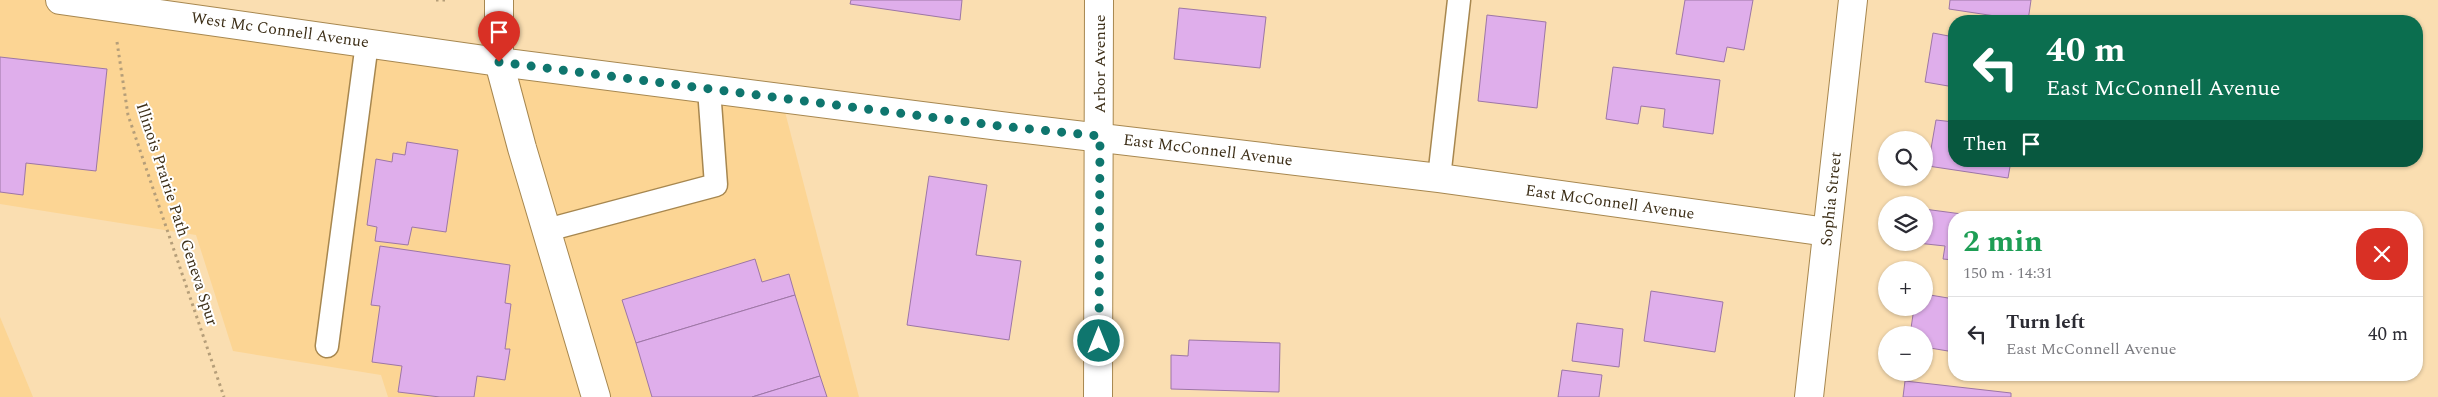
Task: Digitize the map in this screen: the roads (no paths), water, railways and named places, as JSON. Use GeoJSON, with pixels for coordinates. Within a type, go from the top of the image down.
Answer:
{"type":"FeatureCollection","features":[{"type":"Feature","properties":{"kind":"street","name":"West Mc Connell Avenue"},"geometry":{"type":"LineString","coordinates":[[60,0],[499,62]]}},
{"type":"Feature","properties":{"kind":"street"},"geometry":{"type":"LineString","coordinates":[[499,0],[499,62],[596,397]]}},
{"type":"Feature","properties":{"kind":"street","name":"Arbor Avenue"},"geometry":{"type":"LineString","coordinates":[[1098,397],[1099,0]]}},
{"type":"Feature","properties":{"kind":"street","name":"Sophia Street"},"geometry":{"type":"LineString","coordinates":[[1809,397],[1853,0]]}},
{"type":"Feature","properties":{"kind":"street","name":"East McConnell Avenue"},"geometry":{"type":"LineString","coordinates":[[499,62],[1000,126],[1100,136],[1439,178],[1827,232]]}},
{"type":"Feature","properties":{"kind":"lane"},"geometry":{"type":"LineString","coordinates":[[1439,178],[1459,0]]}},
{"type":"Feature","properties":{"kind":"lane"},"geometry":{"type":"LineString","coordinates":[[327,346],[367,43]]}},
{"type":"Feature","properties":{"kind":"lane"},"geometry":{"type":"LineString","coordinates":[[547,230],[716,185],[709,89]]}}]}
